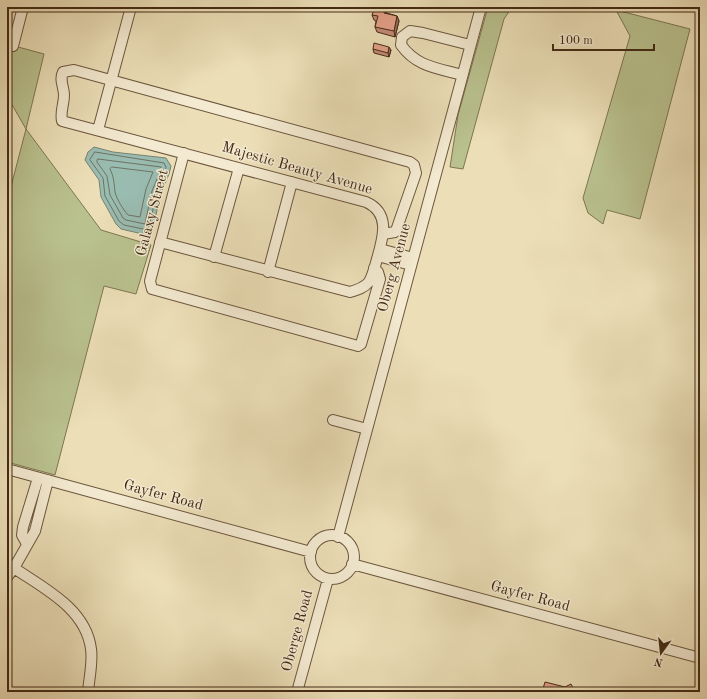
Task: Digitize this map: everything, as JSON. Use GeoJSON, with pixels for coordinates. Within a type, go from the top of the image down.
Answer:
{"type":"FeatureCollection","features":[{"type":"Feature","properties":{"kind":"street"},"geometry":{"type":"LineString","coordinates":[[13,46],[23,7]]}},
{"type":"Feature","properties":{"kind":"street"},"geometry":{"type":"LineString","coordinates":[[98,130],[131,7]]}},
{"type":"Feature","properties":{"kind":"street","name":"Oberg Avenue"},"geometry":{"type":"LineString","coordinates":[[338,537],[480,7]]}},
{"type":"Feature","properties":{"kind":"street"},"geometry":{"type":"LineString","coordinates":[[462,74],[420,64],[407,54],[401,45],[402,37],[410,31],[470,45]]}},
{"type":"Feature","properties":{"kind":"street","name":"Majestic Beauty Avenue"},"geometry":{"type":"LineString","coordinates":[[112,80],[74,70],[63,72],[61,78],[64,93],[61,116],[62,121],[292,182],[372,205],[382,217],[383,234],[379,253],[369,282],[363,287],[350,292],[268,272],[160,242]]}},
{"type":"Feature","properties":{"kind":"street"},"geometry":{"type":"LineString","coordinates":[[112,80],[414,165],[416,173],[397,228],[395,232],[383,234]]}},
{"type":"Feature","properties":{"kind":"street","name":"Galaxy Street"},"geometry":{"type":"LineString","coordinates":[[184,153],[150,281],[150,287],[157,292],[358,346],[361,344],[380,279],[378,272],[374,268]]}},
{"type":"Feature","properties":{"kind":"street"},"geometry":{"type":"LineString","coordinates":[[214,257],[239,168]]}},
{"type":"Feature","properties":{"kind":"street"},"geometry":{"type":"LineString","coordinates":[[268,272],[292,182]]}},
{"type":"Feature","properties":{"kind":"street"},"geometry":{"type":"LineString","coordinates":[[379,253],[412,262]]}},
{"type":"Feature","properties":{"kind":"street"},"geometry":{"type":"LineString","coordinates":[[333,420],[367,428]]}},
{"type":"Feature","properties":{"kind":"street","name":"Gayfer Road"},"geometry":{"type":"LineString","coordinates":[[7,469],[311,552]]}},
{"type":"Feature","properties":{"kind":"street"},"geometry":{"type":"LineString","coordinates":[[27,544],[22,535],[23,527],[38,478]]}},
{"type":"Feature","properties":{"kind":"street"},"geometry":{"type":"LineString","coordinates":[[7,577],[14,568],[35,531],[48,480]]}},
{"type":"Feature","properties":{"kind":"street"},"geometry":{"type":"LineString","coordinates":[[326,536],[338,537],[348,543],[351,548],[353,553],[352,564],[345,575],[334,579],[328,579],[321,576],[311,566],[311,552],[313,546],[321,538],[326,536]]}},
{"type":"Feature","properties":{"kind":"street","name":"Gayfer Road"},"geometry":{"type":"LineString","coordinates":[[352,564],[700,658]]}},
{"type":"Feature","properties":{"kind":"street"},"geometry":{"type":"LineString","coordinates":[[14,568],[49,592],[77,614],[85,627],[92,650],[88,692]]}},
{"type":"Feature","properties":{"kind":"street","name":"Oberge Road"},"geometry":{"type":"LineString","coordinates":[[297,692],[328,579]]}},
{"type":"Feature","properties":{"kind":"green space"},"geometry":{"type":"Polygon","coordinates":[[[488,7],[512,7],[504,19],[463,169],[450,167],[458,115],[488,7]]]}},
{"type":"Feature","properties":{"kind":"green space"},"geometry":{"type":"Polygon","coordinates":[[[616,10],[690,29],[640,219],[607,210],[603,224],[588,213],[583,198],[630,36],[616,10]]]}},
{"type":"Feature","properties":{"kind":"green space"},"geometry":{"type":"Polygon","coordinates":[[[7,44],[44,54],[26,129],[7,96],[7,44]]]}},
{"type":"Feature","properties":{"kind":"green space"},"geometry":{"type":"Polygon","coordinates":[[[26,129],[101,230],[151,245],[136,294],[104,286],[55,475],[7,462],[7,202],[26,129]]]}},
{"type":"Feature","properties":{"kind":"water"},"geometry":{"type":"Polygon","coordinates":[[[94,147],[113,152],[166,158],[171,166],[161,193],[152,232],[147,235],[121,229],[116,224],[101,197],[99,180],[85,160],[88,152],[94,147]]]}},
{"type":"Feature","properties":{"kind":"building"},"geometry":{"type":"Polygon","coordinates":[[[380,7],[385,8],[384,13],[397,16],[394,31],[375,27],[378,16],[372,15],[374,10],[379,11],[380,7]]]}},
{"type":"Feature","properties":{"kind":"building"},"geometry":{"type":"Polygon","coordinates":[[[374,43],[389,47],[388,53],[373,49],[374,43]]]}},
{"type":"Feature","properties":{"kind":"building"},"geometry":{"type":"Polygon","coordinates":[[[545,682],[565,687],[571,684],[575,692],[542,692],[545,682]]]}}]}
